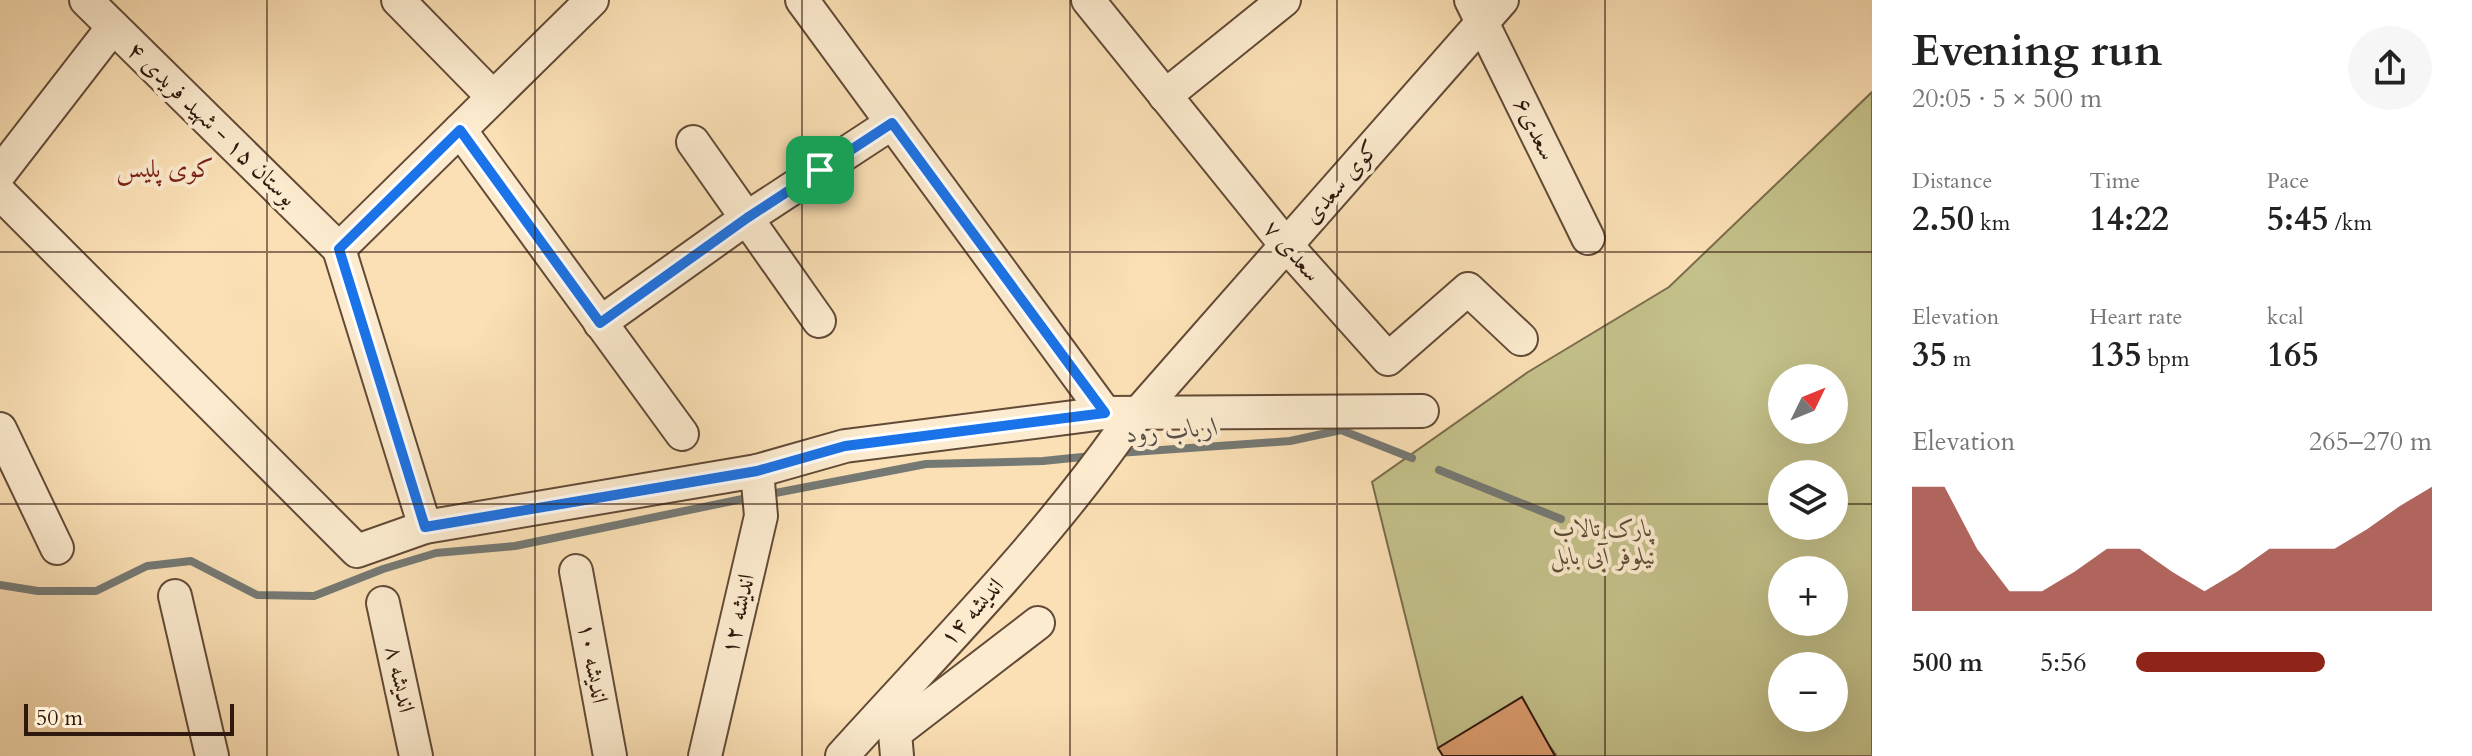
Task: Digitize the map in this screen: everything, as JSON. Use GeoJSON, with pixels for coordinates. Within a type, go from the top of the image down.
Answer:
{"type":"FeatureCollection","features":[{"type":"Feature","properties":{"kind":"street","name":"بوستان ۱۵ - شهید فریدی ۴"},"geometry":{"type":"LineString","coordinates":[[86,0],[339,249]]}},
{"type":"Feature","properties":{"kind":"street"},"geometry":{"type":"LineString","coordinates":[[398,0],[493,97]]}},
{"type":"Feature","properties":{"kind":"street"},"geometry":{"type":"LineString","coordinates":[[425,527],[339,249],[592,0]]}},
{"type":"Feature","properties":{"kind":"street"},"geometry":{"type":"LineString","coordinates":[[802,0],[892,123],[1121,420]]}},
{"type":"Feature","properties":{"kind":"street","name":"سعدی ۷"},"geometry":{"type":"LineString","coordinates":[[1088,0],[1286,245],[1388,359],[1468,289],[1521,339]]}},
{"type":"Feature","properties":{"kind":"street"},"geometry":{"type":"LineString","coordinates":[[1165,96],[1284,0]]}},
{"type":"Feature","properties":{"kind":"street","name":"سعدی۶"},"geometry":{"type":"LineString","coordinates":[[1485,7],[1588,238]]}},
{"type":"Feature","properties":{"kind":"street","name":"کوی سعدی"},"geometry":{"type":"LineString","coordinates":[[1098,465],[1121,420],[1286,245],[1485,7]]}},
{"type":"Feature","properties":{"kind":"street"},"geometry":{"type":"LineString","coordinates":[[0,173],[113,27]]}},
{"type":"Feature","properties":{"kind":"street"},"geometry":{"type":"LineString","coordinates":[[600,323],[747,218],[892,123]]}},
{"type":"Feature","properties":{"kind":"street"},"geometry":{"type":"LineString","coordinates":[[460,130],[682,434]]}},
{"type":"Feature","properties":{"kind":"street"},"geometry":{"type":"LineString","coordinates":[[693,142],[819,321]]}},
{"type":"Feature","properties":{"kind":"street"},"geometry":{"type":"LineString","coordinates":[[0,193],[357,551],[425,527],[757,471],[845,446],[1121,420],[1422,411]]}},
{"type":"Feature","properties":{"kind":"street"},"geometry":{"type":"LineString","coordinates":[[0,429],[57,548]]}},
{"type":"Feature","properties":{"kind":"street","name":"اندیشه ۱۴"},"geometry":{"type":"LineString","coordinates":[[842,756],[1038,539],[1098,465]]}},
{"type":"Feature","properties":{"kind":"street","name":"اندیشه ۱۲"},"geometry":{"type":"LineString","coordinates":[[705,756],[761,516],[757,471]]}},
{"type":"Feature","properties":{"kind":"street","name":"اندیشه ۱۰"},"geometry":{"type":"LineString","coordinates":[[576,571],[610,756]]}},
{"type":"Feature","properties":{"kind":"street"},"geometry":{"type":"LineString","coordinates":[[175,596],[212,756]]}},
{"type":"Feature","properties":{"kind":"street","name":"اندیشه ۸"},"geometry":{"type":"LineString","coordinates":[[383,603],[416,756]]}},
{"type":"Feature","properties":{"kind":"street"},"geometry":{"type":"LineString","coordinates":[[896,744],[1038,623]]}},
{"type":"Feature","properties":{"kind":"green space","name":"پارک تالاب نیلوفر آبی بابل"},"geometry":{"type":"Polygon","coordinates":[[[1872,92],[1872,756],[1557,756],[1516,701],[1438,748],[1372,482],[1528,372],[1669,287],[1872,92]]]}},
{"type":"Feature","properties":{"kind":"building"},"geometry":{"type":"Polygon","coordinates":[[[1522,697],[1555,756],[1443,756],[1438,748],[1522,697]]]}},
{"type":"Feature","properties":{"kind":"waterway","name":"ارباب رود"},"geometry":{"type":"LineString","coordinates":[[1118,453],[1290,441],[1341,430],[1412,458]]}},
{"type":"Feature","properties":{"kind":"waterway","name":"ارباب رود"},"geometry":{"type":"LineString","coordinates":[[765,495],[926,464],[1043,461],[1092,456]]}},
{"type":"Feature","properties":{"kind":"waterway","name":"ارباب رود"},"geometry":{"type":"LineString","coordinates":[[1439,470],[1561,519]]}},
{"type":"Feature","properties":{"kind":"waterway","name":"ارباب رود"},"geometry":{"type":"LineString","coordinates":[[0,585],[38,591],[96,591],[147,566],[191,561],[257,595],[314,596],[383,569],[436,553],[515,546],[752,497]]}},
{"type":"Feature","properties":{"kind":"district","name":"کوی پلیس"},"geometry":{"type":"Point","coordinates":[165,168]}},
{"type":"Feature","properties":{"kind":"route"},"geometry":{"type":"LineString","coordinates":[[892,123],[1105,413],[845,446],[757,471],[425,527],[339,249],[460,130],[600,323],[820,170],[892,123]]}}]}
